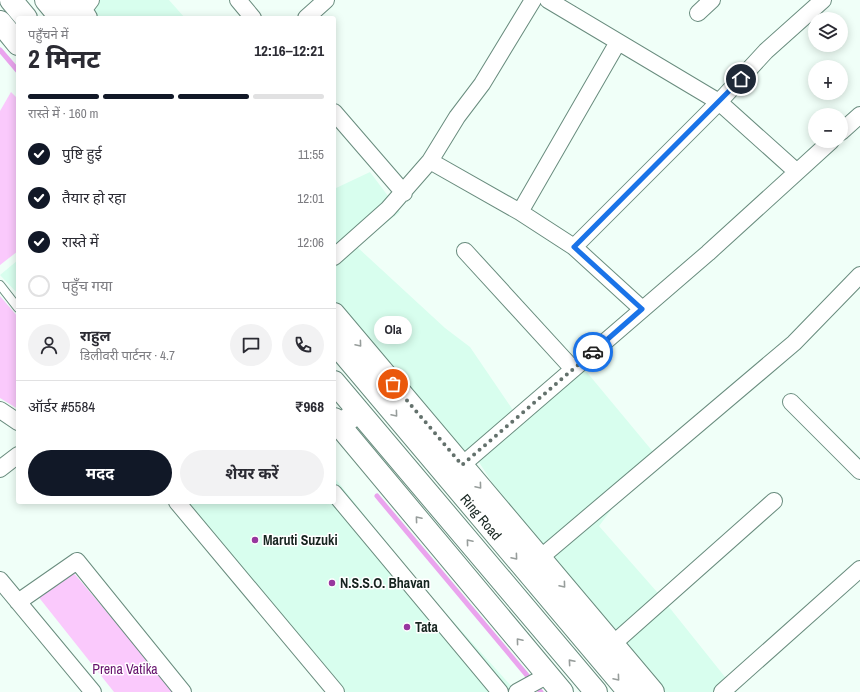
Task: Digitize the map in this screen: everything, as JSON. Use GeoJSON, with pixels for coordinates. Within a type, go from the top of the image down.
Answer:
{"type":"FeatureCollection","features":[{"type":"Feature","properties":{"kind":"main road"},"geometry":{"type":"LineString","coordinates":[[11,0],[24,16]]}},
{"type":"Feature","properties":{"kind":"main road"},"geometry":{"type":"LineString","coordinates":[[46,0],[78,10]]}},
{"type":"Feature","properties":{"kind":"main road"},"geometry":{"type":"LineString","coordinates":[[0,22],[16,42]]}},
{"type":"Feature","properties":{"kind":"main road"},"geometry":{"type":"LineString","coordinates":[[336,316],[540,558],[606,650],[653,692]]}},
{"type":"Feature","properties":{"kind":"main road","name":"Ring Road"},"geometry":{"type":"LineString","coordinates":[[336,344],[606,650],[629,692]]}},
{"type":"Feature","properties":{"kind":"main road","name":"Ring Road"},"geometry":{"type":"LineString","coordinates":[[336,384],[596,692]]}},
{"type":"Feature","properties":{"kind":"main road"},"geometry":{"type":"LineString","coordinates":[[358,411],[336,425],[544,678],[562,692]]}},
{"type":"Feature","properties":{"kind":"street"},"geometry":{"type":"LineString","coordinates":[[238,0],[251,16]]}},
{"type":"Feature","properties":{"kind":"street"},"geometry":{"type":"LineString","coordinates":[[308,16],[326,0]]}},
{"type":"Feature","properties":{"kind":"street"},"geometry":{"type":"LineString","coordinates":[[336,255],[404,193],[430,161],[457,117],[482,84],[533,0]]}},
{"type":"Feature","properties":{"kind":"street"},"geometry":{"type":"LineString","coordinates":[[548,0],[719,102],[797,172]]}},
{"type":"Feature","properties":{"kind":"street"},"geometry":{"type":"LineString","coordinates":[[698,13],[712,0]]}},
{"type":"Feature","properties":{"kind":"street"},"geometry":{"type":"LineString","coordinates":[[574,247],[719,102],[766,51],[823,0]]}},
{"type":"Feature","properties":{"kind":"street"},"geometry":{"type":"LineString","coordinates":[[520,212],[618,42]]}},
{"type":"Feature","properties":{"kind":"street"},"geometry":{"type":"LineString","coordinates":[[336,114],[404,193]]}},
{"type":"Feature","properties":{"kind":"street"},"geometry":{"type":"LineString","coordinates":[[848,126],[860,115]]}},
{"type":"Feature","properties":{"kind":"street"},"geometry":{"type":"LineString","coordinates":[[462,465],[642,309],[823,148]]}},
{"type":"Feature","properties":{"kind":"street"},"geometry":{"type":"LineString","coordinates":[[430,161],[520,212],[574,247],[642,309]]}},
{"type":"Feature","properties":{"kind":"street"},"geometry":{"type":"LineString","coordinates":[[465,250],[573,369]]}},
{"type":"Feature","properties":{"kind":"street"},"geometry":{"type":"LineString","coordinates":[[540,558],[794,343],[860,275]]}},
{"type":"Feature","properties":{"kind":"street"},"geometry":{"type":"LineString","coordinates":[[791,402],[860,471]]}},
{"type":"Feature","properties":{"kind":"street"},"geometry":{"type":"LineString","coordinates":[[0,410],[16,421]]}},
{"type":"Feature","properties":{"kind":"street"},"geometry":{"type":"LineString","coordinates":[[0,469],[16,457]]}},
{"type":"Feature","properties":{"kind":"street"},"geometry":{"type":"LineString","coordinates":[[336,495],[500,692]]}},
{"type":"Feature","properties":{"kind":"street"},"geometry":{"type":"LineString","coordinates":[[606,650],[774,500]]}},
{"type":"Feature","properties":{"kind":"street"},"geometry":{"type":"LineString","coordinates":[[179,504],[336,692]]}},
{"type":"Feature","properties":{"kind":"street"},"geometry":{"type":"LineString","coordinates":[[18,602],[77,561],[183,692]]}},
{"type":"Feature","properties":{"kind":"street"},"geometry":{"type":"LineString","coordinates":[[722,692],[860,569]]}},
{"type":"Feature","properties":{"kind":"street"},"geometry":{"type":"LineString","coordinates":[[0,580],[93,692]]}},
{"type":"Feature","properties":{"kind":"street"},"geometry":{"type":"LineString","coordinates":[[517,692],[544,678]]}},
{"type":"Feature","properties":{"kind":"lane"},"geometry":{"type":"LineString","coordinates":[[0,285],[16,305]]}},
{"type":"Feature","properties":{"kind":"shaded area"},"geometry":{"type":"Polygon","coordinates":[[[99,0],[169,0],[183,16],[94,16],[90,11],[99,0]]]}},
{"type":"Feature","properties":{"kind":"shaded area"},"geometry":{"type":"Polygon","coordinates":[[[370,172],[400,212],[356,246],[445,328],[470,347],[515,413],[467,456],[336,304],[336,188],[370,172]]]}},
{"type":"Feature","properties":{"kind":"shaded area"},"geometry":{"type":"Polygon","coordinates":[[[16,262],[16,292],[0,275],[16,262]]]}},
{"type":"Feature","properties":{"kind":"shaded area"},"geometry":{"type":"Polygon","coordinates":[[[585,370],[654,453],[599,526],[657,592],[737,692],[661,692],[514,517],[477,459],[585,370]]]}},
{"type":"Feature","properties":{"kind":"shaded area"},"geometry":{"type":"Polygon","coordinates":[[[336,479],[423,588],[512,687],[504,692],[343,692],[188,504],[336,504],[336,479]]]}},
{"type":"Feature","properties":{"kind":"green space"},"geometry":{"type":"Polygon","coordinates":[[[11,92],[16,97],[16,253],[0,265],[0,111],[11,92]]]}},
{"type":"Feature","properties":{"kind":"green space"},"geometry":{"type":"Polygon","coordinates":[[[0,296],[16,315],[16,408],[0,398],[0,296]]]}},
{"type":"Feature","properties":{"kind":"green space","name":"Prena Vatika"},"geometry":{"type":"Polygon","coordinates":[[[72,571],[175,692],[114,692],[37,595],[72,571]]]}},
{"type":"Feature","properties":{"kind":"waterway"},"geometry":{"type":"LineString","coordinates":[[0,50],[16,69]]}},
{"type":"Feature","properties":{"kind":"waterway"},"geometry":{"type":"LineString","coordinates":[[377,496],[541,692]]}},
{"type":"Feature","properties":{"kind":"way so far"},"geometry":{"type":"LineString","coordinates":[[393,384],[462,465],[593,352]]}},
{"type":"Feature","properties":{"kind":"place","name":"Ola"},"geometry":{"type":"Point","coordinates":[393,384]}},
{"type":"Feature","properties":{"kind":"place","name":"Maruti Suzuki"},"geometry":{"type":"Point","coordinates":[255,540]}},
{"type":"Feature","properties":{"kind":"place","name":"N.S.S.O. Bhavan"},"geometry":{"type":"Point","coordinates":[332,583]}},
{"type":"Feature","properties":{"kind":"place","name":"Tata"},"geometry":{"type":"Point","coordinates":[407,627]}},
{"type":"Feature","properties":{"kind":"route"},"geometry":{"type":"LineString","coordinates":[[593,352],[642,309],[574,247],[741,79]]}}]}
